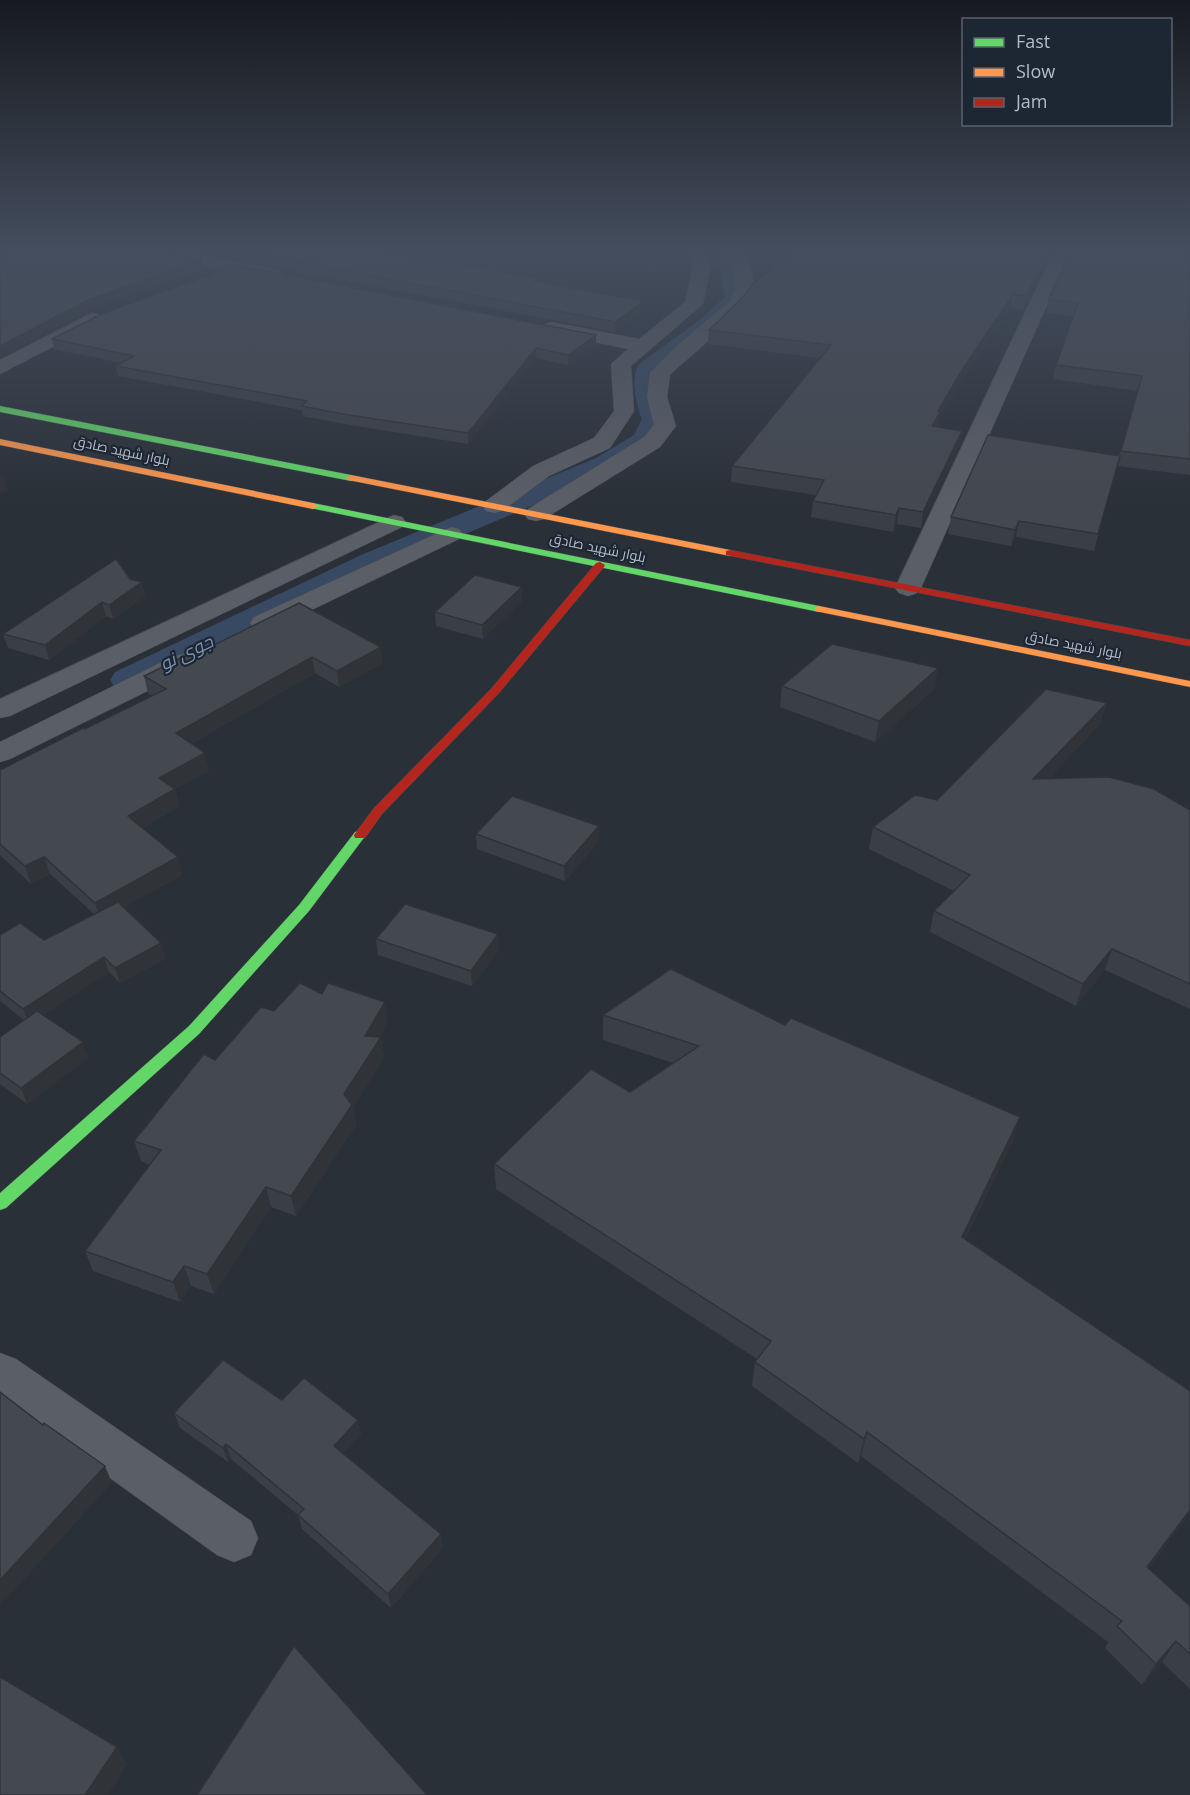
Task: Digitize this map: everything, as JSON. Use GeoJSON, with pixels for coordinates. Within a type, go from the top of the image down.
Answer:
{"type":"FeatureCollection","features":[{"type":"Feature","properties":{"kind":"main road","name":"بلوار شهید صادق"},"geometry":{"type":"LineString","coordinates":[[0,409],[1190,642]]}},
{"type":"Feature","properties":{"kind":"main road","name":"بلوار شهید صادق"},"geometry":{"type":"LineString","coordinates":[[0,442],[1190,684]]}},
{"type":"Feature","properties":{"kind":"main road"},"geometry":{"type":"LineString","coordinates":[[0,1203],[194,1030],[304,908],[378,811],[495,691],[600,565]]}},
{"type":"Feature","properties":{"kind":"street"},"geometry":{"type":"LineString","coordinates":[[0,368],[64,335]]}},
{"type":"Feature","properties":{"kind":"street"},"geometry":{"type":"LineString","coordinates":[[588,335],[644,346]]}},
{"type":"Feature","properties":{"kind":"street"},"geometry":{"type":"LineString","coordinates":[[494,506],[541,471],[602,443],[624,411],[621,364],[657,335]]}},
{"type":"Feature","properties":{"kind":"street"},"geometry":{"type":"LineString","coordinates":[[536,514],[652,442],[664,426],[657,397],[660,373],[701,335]]}},
{"type":"Feature","properties":{"kind":"street"},"geometry":{"type":"LineString","coordinates":[[908,588],[1024,335]]}},
{"type":"Feature","properties":{"kind":"street"},"geometry":{"type":"LineString","coordinates":[[0,710],[394,522]]}},
{"type":"Feature","properties":{"kind":"street"},"geometry":{"type":"LineString","coordinates":[[244,633],[451,534]]}},
{"type":"Feature","properties":{"kind":"street"},"geometry":{"type":"LineString","coordinates":[[0,753],[202,654]]}},
{"type":"Feature","properties":{"kind":"street"},"geometry":{"type":"LineString","coordinates":[[0,1373],[234,1538]]}},
{"type":"Feature","properties":{"kind":"building"},"geometry":{"type":"Polygon","coordinates":[[[0,335],[21,335],[0,346],[0,335]]]}},
{"type":"Feature","properties":{"kind":"building"},"geometry":{"type":"Polygon","coordinates":[[[60,335],[596,335],[568,355],[536,348],[468,433],[301,406],[307,401],[116,366],[134,356],[52,339],[60,335]]]}},
{"type":"Feature","properties":{"kind":"building"},"geometry":{"type":"Polygon","coordinates":[[[748,335],[986,335],[962,370],[932,426],[962,431],[923,512],[899,508],[896,515],[813,501],[824,480],[732,466],[831,345],[748,335]]]}},
{"type":"Feature","properties":{"kind":"building"},"geometry":{"type":"Polygon","coordinates":[[[1067,335],[1190,335],[1190,459],[1121,451],[1142,376],[1056,365],[1067,335]]]}},
{"type":"Feature","properties":{"kind":"building"},"geometry":{"type":"Polygon","coordinates":[[[988,435],[1120,456],[1098,534],[1019,521],[1015,530],[951,517],[988,435]]]}},
{"type":"Feature","properties":{"kind":"building"},"geometry":{"type":"Polygon","coordinates":[[[116,559],[130,579],[142,582],[109,605],[102,602],[45,645],[3,634],[116,559]]]}},
{"type":"Feature","properties":{"kind":"building"},"geometry":{"type":"Polygon","coordinates":[[[475,575],[522,587],[482,625],[435,612],[475,575]]]}},
{"type":"Feature","properties":{"kind":"building"},"geometry":{"type":"Polygon","coordinates":[[[299,603],[381,647],[337,671],[312,657],[176,733],[205,753],[159,778],[175,789],[128,816],[178,857],[95,903],[44,857],[25,866],[0,844],[0,770],[166,689],[144,676],[197,650],[200,652],[299,603]]]}},
{"type":"Feature","properties":{"kind":"building"},"geometry":{"type":"Polygon","coordinates":[[[832,644],[938,668],[879,721],[782,686],[832,644]]]}},
{"type":"Feature","properties":{"kind":"building"},"geometry":{"type":"Polygon","coordinates":[[[1046,689],[1107,703],[1033,779],[1109,777],[1154,789],[1190,810],[1190,984],[1112,949],[1083,984],[934,911],[970,875],[873,827],[915,795],[937,800],[1046,689]]]}},
{"type":"Feature","properties":{"kind":"building"},"geometry":{"type":"Polygon","coordinates":[[[512,796],[599,826],[564,866],[476,834],[512,796]]]}},
{"type":"Feature","properties":{"kind":"building"},"geometry":{"type":"Polygon","coordinates":[[[118,902],[161,943],[115,968],[104,957],[23,1009],[0,991],[0,935],[20,923],[44,940],[118,902]]]}},
{"type":"Feature","properties":{"kind":"building"},"geometry":{"type":"Polygon","coordinates":[[[405,904],[498,934],[471,971],[376,939],[405,904]]]}},
{"type":"Feature","properties":{"kind":"building"},"geometry":{"type":"Polygon","coordinates":[[[671,969],[785,1025],[791,1018],[1020,1117],[962,1237],[1190,1391],[1190,1510],[1147,1567],[1190,1606],[1190,1654],[1176,1641],[1156,1664],[1117,1626],[1122,1621],[867,1432],[864,1439],[755,1362],[771,1341],[494,1164],[591,1069],[630,1092],[699,1046],[603,1015],[671,969]]]}},
{"type":"Feature","properties":{"kind":"building"},"geometry":{"type":"Polygon","coordinates":[[[300,983],[322,994],[328,983],[385,1002],[365,1036],[381,1037],[344,1094],[352,1105],[291,1196],[266,1187],[207,1274],[184,1266],[173,1282],[85,1251],[161,1150],[134,1141],[204,1054],[215,1060],[261,1007],[274,1011],[300,983]]]}},
{"type":"Feature","properties":{"kind":"building"},"geometry":{"type":"Polygon","coordinates":[[[37,1011],[83,1042],[21,1088],[0,1073],[0,1037],[37,1011]]]}},
{"type":"Feature","properties":{"kind":"building"},"geometry":{"type":"Polygon","coordinates":[[[223,1360],[282,1400],[304,1378],[358,1420],[334,1446],[441,1534],[388,1594],[298,1515],[304,1509],[226,1444],[223,1448],[174,1413],[223,1360]]]}},
{"type":"Feature","properties":{"kind":"building"},"geometry":{"type":"Polygon","coordinates":[[[0,1392],[43,1425],[44,1423],[105,1466],[0,1580],[0,1392]]]}},
{"type":"Feature","properties":{"kind":"building"},"geometry":{"type":"Polygon","coordinates":[[[294,1646],[427,1795],[197,1795],[294,1646]]]}},
{"type":"Feature","properties":{"kind":"building"},"geometry":{"type":"Polygon","coordinates":[[[0,1677],[117,1747],[85,1795],[0,1795],[0,1677]]]}},
{"type":"Feature","properties":{"kind":"waterway","name":"جوی نو"},"geometry":{"type":"LineString","coordinates":[[128,680],[372,562],[606,464],[645,440],[656,419],[650,407],[648,370],[695,335]]}},
{"type":"Feature","properties":{"kind":"traffic: fast"},"geometry":{"type":"LineString","coordinates":[[0,409],[351,478]]}},
{"type":"Feature","properties":{"kind":"traffic: fast"},"geometry":{"type":"LineString","coordinates":[[313,506],[819,609]]}},
{"type":"Feature","properties":{"kind":"traffic: fast"},"geometry":{"type":"LineString","coordinates":[[0,1203],[194,1030],[304,908],[360,835]]}},
{"type":"Feature","properties":{"kind":"traffic: slow"},"geometry":{"type":"LineString","coordinates":[[0,442],[313,506]]}},
{"type":"Feature","properties":{"kind":"traffic: slow"},"geometry":{"type":"LineString","coordinates":[[351,478],[730,553]]}},
{"type":"Feature","properties":{"kind":"traffic: slow"},"geometry":{"type":"LineString","coordinates":[[819,609],[1190,684]]}},
{"type":"Feature","properties":{"kind":"traffic: jam"},"geometry":{"type":"LineString","coordinates":[[730,553],[1190,643]]}},
{"type":"Feature","properties":{"kind":"traffic: jam"},"geometry":{"type":"LineString","coordinates":[[360,835],[378,811],[495,691],[600,565]]}}]}
